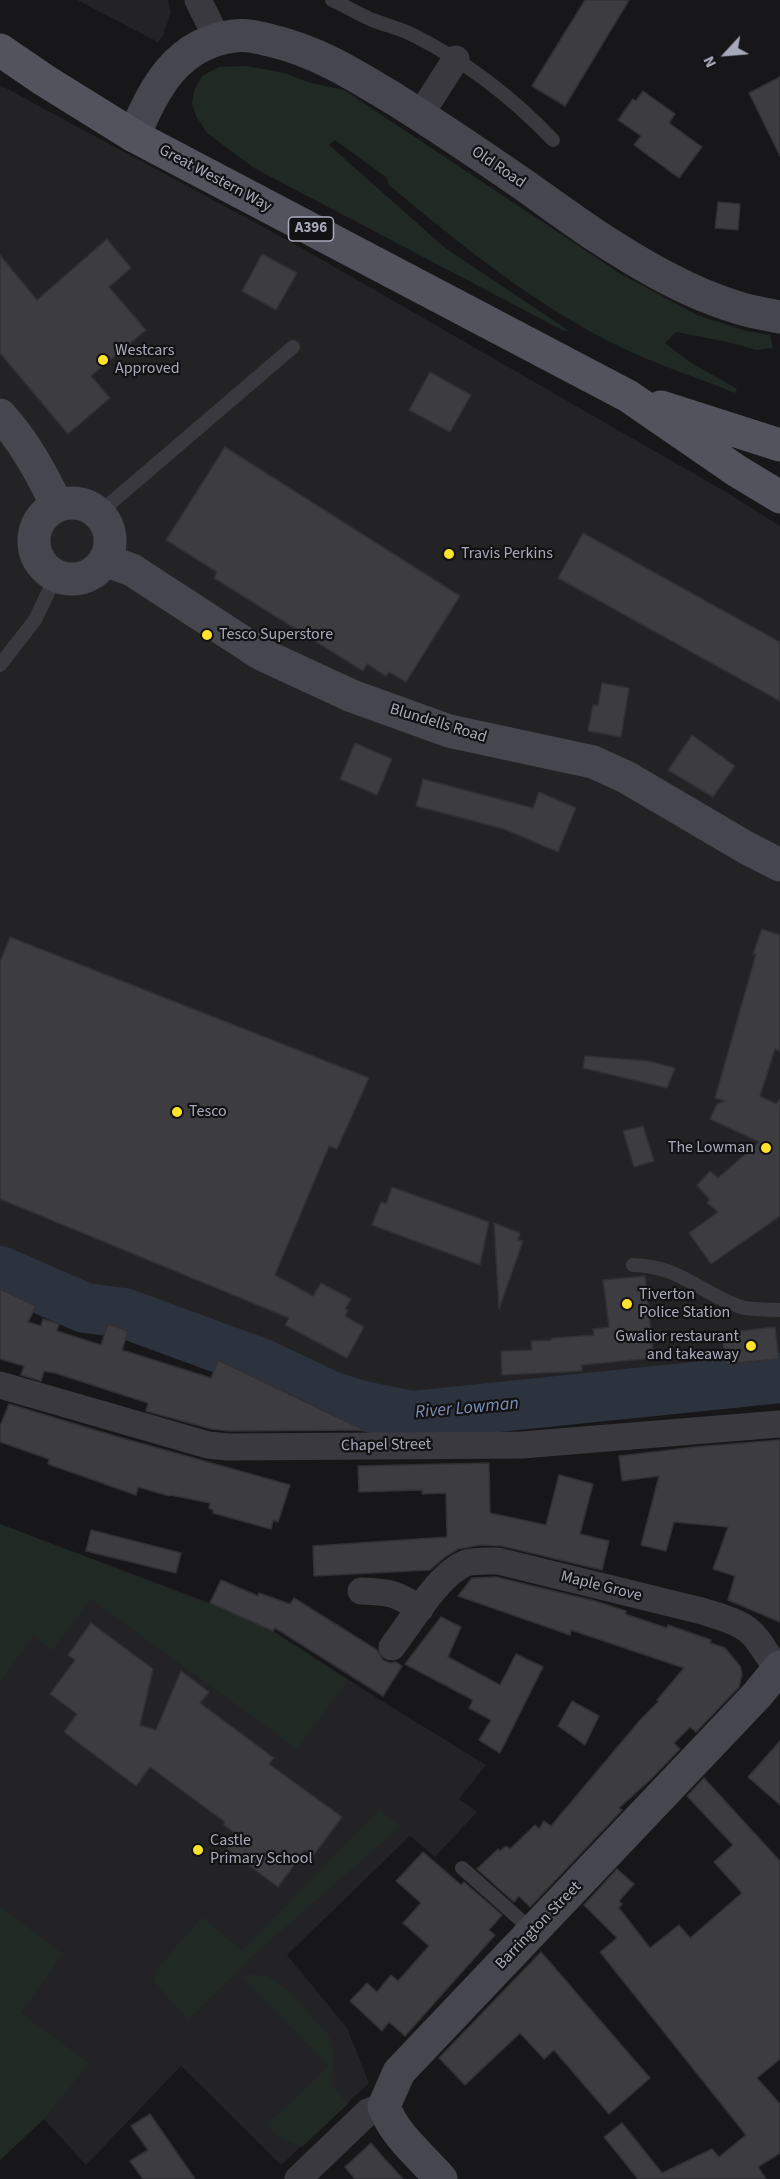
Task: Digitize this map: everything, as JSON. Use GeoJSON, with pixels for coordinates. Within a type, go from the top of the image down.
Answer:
{"type":"FeatureCollection","features":[{"type":"Feature","properties":{"kind":"main road","name":"Great Western Way"},"geometry":{"type":"LineString","coordinates":[[0,50],[134,136],[628,396]]}},
{"type":"Feature","properties":{"kind":"main road","name":"A396"},"geometry":{"type":"LineString","coordinates":[[628,396],[780,445]]}},
{"type":"Feature","properties":{"kind":"main road","name":"A396"},"geometry":{"type":"LineString","coordinates":[[628,396],[737,471],[780,497]]}},
{"type":"Feature","properties":{"kind":"street"},"geometry":{"type":"LineString","coordinates":[[198,0],[210,24],[213,41]]}},
{"type":"Feature","properties":{"kind":"street","name":"Old Road"},"geometry":{"type":"LineString","coordinates":[[134,136],[160,81],[184,56],[213,41],[235,35],[291,45],[318,55],[347,70],[420,115],[593,234],[644,265],[704,295],[737,308],[780,317]]}},
{"type":"Feature","properties":{"kind":"street"},"geometry":{"type":"LineString","coordinates":[[420,115],[456,59]]}},
{"type":"Feature","properties":{"kind":"street"},"geometry":{"type":"LineString","coordinates":[[0,415],[16,432],[57,505]]}},
{"type":"Feature","properties":{"kind":"street"},"geometry":{"type":"LineString","coordinates":[[78,503],[99,513],[109,528],[110,552],[101,567],[90,576],[77,580],[64,579],[45,568],[37,558],[33,542],[36,529],[46,513],[57,505],[78,503]]}},
{"type":"Feature","properties":{"kind":"street","name":"Blundells Road"},"geometry":{"type":"LineString","coordinates":[[105,560],[132,570],[261,654],[352,696],[449,731],[593,762],[626,777],[745,847],[780,864]]}},
{"type":"Feature","properties":{"kind":"street","name":"Chapel Street"},"geometry":{"type":"LineString","coordinates":[[0,1385],[208,1445],[228,1447],[522,1445],[780,1424]]}},
{"type":"Feature","properties":{"kind":"street","name":"Maple Grove"},"geometry":{"type":"LineString","coordinates":[[392,1647],[435,1588],[454,1569],[482,1560],[498,1561],[727,1619],[746,1628],[779,1668]]}},
{"type":"Feature","properties":{"kind":"street"},"geometry":{"type":"LineString","coordinates":[[361,1591],[400,1596],[420,1609]]}},
{"type":"Feature","properties":{"kind":"street","name":"Barrington Street"},"geometry":{"type":"LineString","coordinates":[[384,2106],[399,2072],[749,1704],[779,1668]]}},
{"type":"Feature","properties":{"kind":"street"},"geometry":{"type":"LineString","coordinates":[[298,2179],[368,2112],[384,2106],[387,2115],[399,2131],[441,2179]]}},
{"type":"Feature","properties":{"kind":"lane"},"geometry":{"type":"LineString","coordinates":[[332,0],[370,19],[411,34],[456,59],[510,98],[553,140]]}},
{"type":"Feature","properties":{"kind":"lane"},"geometry":{"type":"LineString","coordinates":[[99,513],[293,347]]}},
{"type":"Feature","properties":{"kind":"lane"},"geometry":{"type":"LineString","coordinates":[[0,665],[35,620],[56,576]]}},
{"type":"Feature","properties":{"kind":"lane"},"geometry":{"type":"LineString","coordinates":[[633,1264],[654,1265],[739,1307],[780,1310]]}},
{"type":"Feature","properties":{"kind":"lane"},"geometry":{"type":"LineString","coordinates":[[462,1868],[533,1930]]}},
{"type":"Feature","properties":{"kind":"shaded area"},"geometry":{"type":"Polygon","coordinates":[[[77,0],[168,0],[171,12],[163,36],[158,42],[77,0]]]}},
{"type":"Feature","properties":{"kind":"shaded area"},"geometry":{"type":"Polygon","coordinates":[[[247,66],[284,73],[311,83],[344,90],[621,274],[697,315],[743,330],[770,335],[773,348],[756,350],[676,332],[665,343],[690,362],[737,389],[735,393],[630,352],[556,311],[470,251],[389,185],[386,177],[335,140],[329,145],[444,247],[568,330],[564,331],[254,168],[207,133],[196,116],[192,104],[194,91],[202,76],[219,67],[247,66]]]}},
{"type":"Feature","properties":{"kind":"shaded area"},"geometry":{"type":"Polygon","coordinates":[[[0,85],[291,242],[731,495],[780,526],[780,1396],[350,1414],[200,1347],[0,1266],[0,85]]]}},
{"type":"Feature","properties":{"kind":"shaded area","name":"Castle Primary School"},"geometry":{"type":"Polygon","coordinates":[[[0,1524],[210,1603],[273,1631],[486,1765],[459,1799],[477,1812],[435,1857],[410,1836],[287,1955],[347,2028],[369,2083],[281,2165],[181,2066],[86,2165],[44,2119],[0,2160],[0,1524]]]}},
{"type":"Feature","properties":{"kind":"shaded area"},"geometry":{"type":"Polygon","coordinates":[[[0,1524],[248,1619],[273,1631],[348,1680],[297,1749],[91,1599],[52,1651],[34,1635],[0,1682],[0,1524]]]}},
{"type":"Feature","properties":{"kind":"shaded area"},"geometry":{"type":"Polygon","coordinates":[[[379,1810],[401,1826],[257,1952],[188,2020],[153,1980],[157,1969],[202,1917],[242,1951],[379,1810]]]}},
{"type":"Feature","properties":{"kind":"shaded area"},"geometry":{"type":"Polygon","coordinates":[[[0,1906],[63,1954],[21,2013],[89,2063],[44,2119],[0,2160],[0,1906]]]}},
{"type":"Feature","properties":{"kind":"shaded area"},"geometry":{"type":"Polygon","coordinates":[[[251,1974],[268,1976],[287,1989],[329,2036],[334,2050],[332,2085],[348,2104],[302,2147],[279,2137],[267,2125],[329,2066],[243,1978],[251,1974]]]}},
{"type":"Feature","properties":{"kind":"building"},"geometry":{"type":"Polygon","coordinates":[[[585,0],[629,0],[565,106],[532,86],[585,0]]]}},
{"type":"Feature","properties":{"kind":"building"},"geometry":{"type":"Polygon","coordinates":[[[780,77],[780,156],[749,93],[780,77]]]}},
{"type":"Feature","properties":{"kind":"building"},"geometry":{"type":"Polygon","coordinates":[[[643,91],[675,114],[669,123],[702,147],[679,178],[634,145],[641,136],[618,120],[633,99],[636,101],[643,91]]]}},
{"type":"Feature","properties":{"kind":"building"},"geometry":{"type":"Polygon","coordinates":[[[718,202],[740,204],[738,230],[715,228],[718,202]]]}},
{"type":"Feature","properties":{"kind":"building"},"geometry":{"type":"Polygon","coordinates":[[[107,239],[131,268],[109,287],[146,330],[91,376],[110,398],[68,434],[0,353],[0,255],[37,300],[107,239]]]}},
{"type":"Feature","properties":{"kind":"building"},"geometry":{"type":"Polygon","coordinates":[[[262,254],[297,273],[276,310],[242,291],[262,254]]]}},
{"type":"Feature","properties":{"kind":"building"},"geometry":{"type":"Polygon","coordinates":[[[430,372],[471,395],[450,432],[409,410],[430,372]]]}},
{"type":"Feature","properties":{"kind":"building"},"geometry":{"type":"Polygon","coordinates":[[[225,447],[460,596],[406,682],[389,672],[386,676],[367,664],[363,671],[214,578],[217,572],[166,540],[225,447]]]}},
{"type":"Feature","properties":{"kind":"building"},"geometry":{"type":"Polygon","coordinates":[[[583,533],[780,642],[780,701],[558,578],[583,533]]]}},
{"type":"Feature","properties":{"kind":"building"},"geometry":{"type":"Polygon","coordinates":[[[602,683],[629,688],[621,737],[588,731],[593,705],[598,706],[602,683]]]}},
{"type":"Feature","properties":{"kind":"building"},"geometry":{"type":"Polygon","coordinates":[[[692,735],[735,766],[713,797],[668,770],[692,735]]]}},
{"type":"Feature","properties":{"kind":"building"},"geometry":{"type":"Polygon","coordinates":[[[355,743],[392,759],[377,795],[340,779],[355,743]]]}},
{"type":"Feature","properties":{"kind":"building"},"geometry":{"type":"Polygon","coordinates":[[[423,779],[533,808],[539,792],[576,808],[558,852],[504,829],[416,806],[423,779]]]}},
{"type":"Feature","properties":{"kind":"building"},"geometry":{"type":"Polygon","coordinates":[[[762,929],[780,935],[780,1051],[775,1049],[760,1096],[776,1104],[780,1099],[780,1216],[711,1264],[689,1233],[718,1212],[707,1203],[710,1200],[697,1185],[710,1171],[718,1178],[759,1142],[710,1119],[717,1104],[725,1101],[715,1098],[756,954],[753,954],[762,929]]]}},
{"type":"Feature","properties":{"kind":"building","name":"Tesco"},"geometry":{"type":"Polygon","coordinates":[[[10,937],[369,1078],[337,1149],[329,1146],[275,1275],[313,1296],[321,1283],[351,1299],[345,1309],[348,1310],[345,1316],[364,1327],[347,1358],[285,1325],[289,1318],[0,1199],[0,962],[10,937]]]}},
{"type":"Feature","properties":{"kind":"building"},"geometry":{"type":"Polygon","coordinates":[[[585,1056],[649,1061],[675,1068],[667,1088],[583,1068],[585,1056]]]}},
{"type":"Feature","properties":{"kind":"building"},"geometry":{"type":"Polygon","coordinates":[[[643,1126],[654,1161],[634,1167],[623,1131],[643,1126]]]}},
{"type":"Feature","properties":{"kind":"building"},"geometry":{"type":"Polygon","coordinates":[[[392,1187],[489,1222],[480,1265],[372,1225],[381,1202],[386,1204],[392,1187]]]}},
{"type":"Feature","properties":{"kind":"building"},"geometry":{"type":"Polygon","coordinates":[[[494,1223],[520,1233],[518,1240],[523,1241],[499,1309],[494,1223]]]}},
{"type":"Feature","properties":{"kind":"building"},"geometry":{"type":"Polygon","coordinates":[[[645,1276],[654,1358],[582,1365],[582,1371],[502,1375],[501,1351],[532,1350],[531,1341],[594,1335],[593,1329],[609,1327],[603,1280],[645,1276]]]}},
{"type":"Feature","properties":{"kind":"building"},"geometry":{"type":"Polygon","coordinates":[[[0,1289],[36,1306],[28,1322],[41,1326],[43,1319],[59,1324],[57,1331],[101,1345],[108,1324],[128,1331],[122,1350],[211,1378],[218,1360],[364,1430],[229,1431],[211,1429],[146,1411],[148,1403],[55,1373],[44,1371],[41,1381],[21,1375],[24,1366],[0,1359],[0,1289]]]}},
{"type":"Feature","properties":{"kind":"building","name":"Gwalior restaurant and takeaway"},"geometry":{"type":"Polygon","coordinates":[[[775,1327],[779,1359],[726,1364],[722,1333],[775,1327]]]}},
{"type":"Feature","properties":{"kind":"building"},"geometry":{"type":"Polygon","coordinates":[[[9,1404],[290,1485],[278,1522],[273,1520],[271,1529],[213,1513],[213,1510],[209,1508],[210,1503],[169,1496],[138,1487],[136,1495],[48,1464],[49,1459],[0,1442],[0,1426],[9,1404]]]}},
{"type":"Feature","properties":{"kind":"building"},"geometry":{"type":"Polygon","coordinates":[[[780,1440],[780,1622],[728,1600],[735,1576],[713,1569],[728,1527],[674,1522],[666,1551],[641,1545],[659,1476],[622,1481],[619,1456],[780,1440]]]}},
{"type":"Feature","properties":{"kind":"building"},"geometry":{"type":"Polygon","coordinates":[[[489,1463],[490,1513],[546,1525],[559,1475],[593,1484],[580,1534],[609,1541],[602,1570],[502,1546],[481,1545],[458,1549],[430,1570],[314,1576],[313,1546],[447,1537],[446,1493],[422,1494],[422,1490],[359,1492],[358,1466],[489,1463]]]}},
{"type":"Feature","properties":{"kind":"building"},"geometry":{"type":"Polygon","coordinates":[[[91,1530],[181,1553],[176,1573],[86,1551],[91,1530]]]}},
{"type":"Feature","properties":{"kind":"building"},"geometry":{"type":"Polygon","coordinates":[[[496,1577],[595,1601],[626,1611],[625,1614],[667,1628],[668,1625],[711,1640],[710,1643],[725,1648],[740,1666],[742,1674],[739,1687],[696,1732],[690,1727],[674,1743],[680,1749],[619,1808],[622,1810],[530,1907],[519,1896],[514,1902],[477,1869],[498,1849],[500,1851],[506,1846],[510,1849],[535,1825],[539,1829],[544,1821],[551,1826],[641,1719],[659,1701],[657,1700],[684,1668],[571,1630],[570,1635],[458,1596],[472,1578],[496,1577]]]}},
{"type":"Feature","properties":{"kind":"building"},"geometry":{"type":"Polygon","coordinates":[[[221,1580],[258,1596],[259,1593],[290,1604],[294,1598],[377,1650],[383,1660],[390,1663],[396,1662],[402,1666],[383,1696],[275,1628],[273,1631],[210,1603],[221,1580]]]}},
{"type":"Feature","properties":{"kind":"building"},"geometry":{"type":"Polygon","coordinates":[[[441,1617],[461,1627],[448,1657],[500,1685],[516,1654],[543,1667],[500,1753],[479,1740],[491,1720],[469,1708],[473,1700],[405,1664],[441,1617]]]}},
{"type":"Feature","properties":{"kind":"building"},"geometry":{"type":"Polygon","coordinates":[[[91,1623],[153,1669],[140,1725],[156,1730],[181,1671],[209,1692],[200,1703],[274,1758],[269,1764],[342,1817],[313,1856],[305,1850],[278,1887],[227,1849],[237,1835],[223,1824],[225,1822],[150,1767],[136,1786],[64,1732],[77,1714],[50,1694],[75,1660],[68,1655],[91,1623]]]}},
{"type":"Feature","properties":{"kind":"building"},"geometry":{"type":"Polygon","coordinates":[[[572,1701],[599,1716],[585,1745],[558,1726],[572,1701]]]}},
{"type":"Feature","properties":{"kind":"building"},"geometry":{"type":"Polygon","coordinates":[[[780,1741],[780,1805],[748,1777],[780,1741]]]}},
{"type":"Feature","properties":{"kind":"building"},"geometry":{"type":"Polygon","coordinates":[[[704,1778],[780,1861],[780,2059],[757,2078],[780,2104],[780,2153],[758,2167],[766,2179],[638,2179],[604,2137],[622,2123],[662,2173],[712,2149],[719,2157],[746,2135],[600,1952],[617,1938],[584,1905],[617,1869],[634,1884],[619,1901],[622,1904],[619,1908],[650,1948],[679,1925],[690,1938],[742,1893],[714,1862],[733,1845],[687,1796],[704,1778]]]}},
{"type":"Feature","properties":{"kind":"building"},"geometry":{"type":"Polygon","coordinates":[[[423,1852],[461,1885],[464,1882],[502,1915],[489,1930],[495,1935],[405,2036],[389,2022],[382,2031],[350,2001],[367,1983],[377,1992],[391,1975],[398,1981],[429,1946],[403,1923],[421,1903],[396,1881],[423,1852]]]}},
{"type":"Feature","properties":{"kind":"building"},"geometry":{"type":"Polygon","coordinates":[[[541,1952],[650,2078],[609,2114],[554,2050],[544,2059],[520,2033],[465,2085],[439,2058],[541,1952]]]}},
{"type":"Feature","properties":{"kind":"building"},"geometry":{"type":"Polygon","coordinates":[[[150,2114],[195,2179],[143,2179],[130,2161],[148,2150],[131,2126],[150,2114]]]}},
{"type":"Feature","properties":{"kind":"building"},"geometry":{"type":"Polygon","coordinates":[[[371,2143],[403,2179],[355,2179],[345,2167],[371,2143]]]}},
{"type":"Feature","properties":{"kind":"waterway","name":"River Lowman"},"geometry":{"type":"LineString","coordinates":[[0,1271],[85,1308],[124,1313],[263,1364],[331,1396],[363,1406],[411,1416],[780,1378]]}},
{"type":"Feature","properties":{"kind":"place","name":"Westcars Approved"},"geometry":{"type":"Point","coordinates":[103,360]}},
{"type":"Feature","properties":{"kind":"place","name":"Travis Perkins"},"geometry":{"type":"Point","coordinates":[449,554]}},
{"type":"Feature","properties":{"kind":"place","name":"Tesco Superstore"},"geometry":{"type":"Point","coordinates":[207,635]}},
{"type":"Feature","properties":{"kind":"place","name":"Tesco"},"geometry":{"type":"Point","coordinates":[177,1112]}},
{"type":"Feature","properties":{"kind":"place","name":"The Lowman"},"geometry":{"type":"Point","coordinates":[766,1148]}},
{"type":"Feature","properties":{"kind":"place","name":"Tiverton Police Station"},"geometry":{"type":"Point","coordinates":[627,1304]}},
{"type":"Feature","properties":{"kind":"place","name":"Gwalior restaurant and takeaway"},"geometry":{"type":"Point","coordinates":[751,1346]}},
{"type":"Feature","properties":{"kind":"place","name":"Castle Primary School"},"geometry":{"type":"Point","coordinates":[198,1850]}}]}
